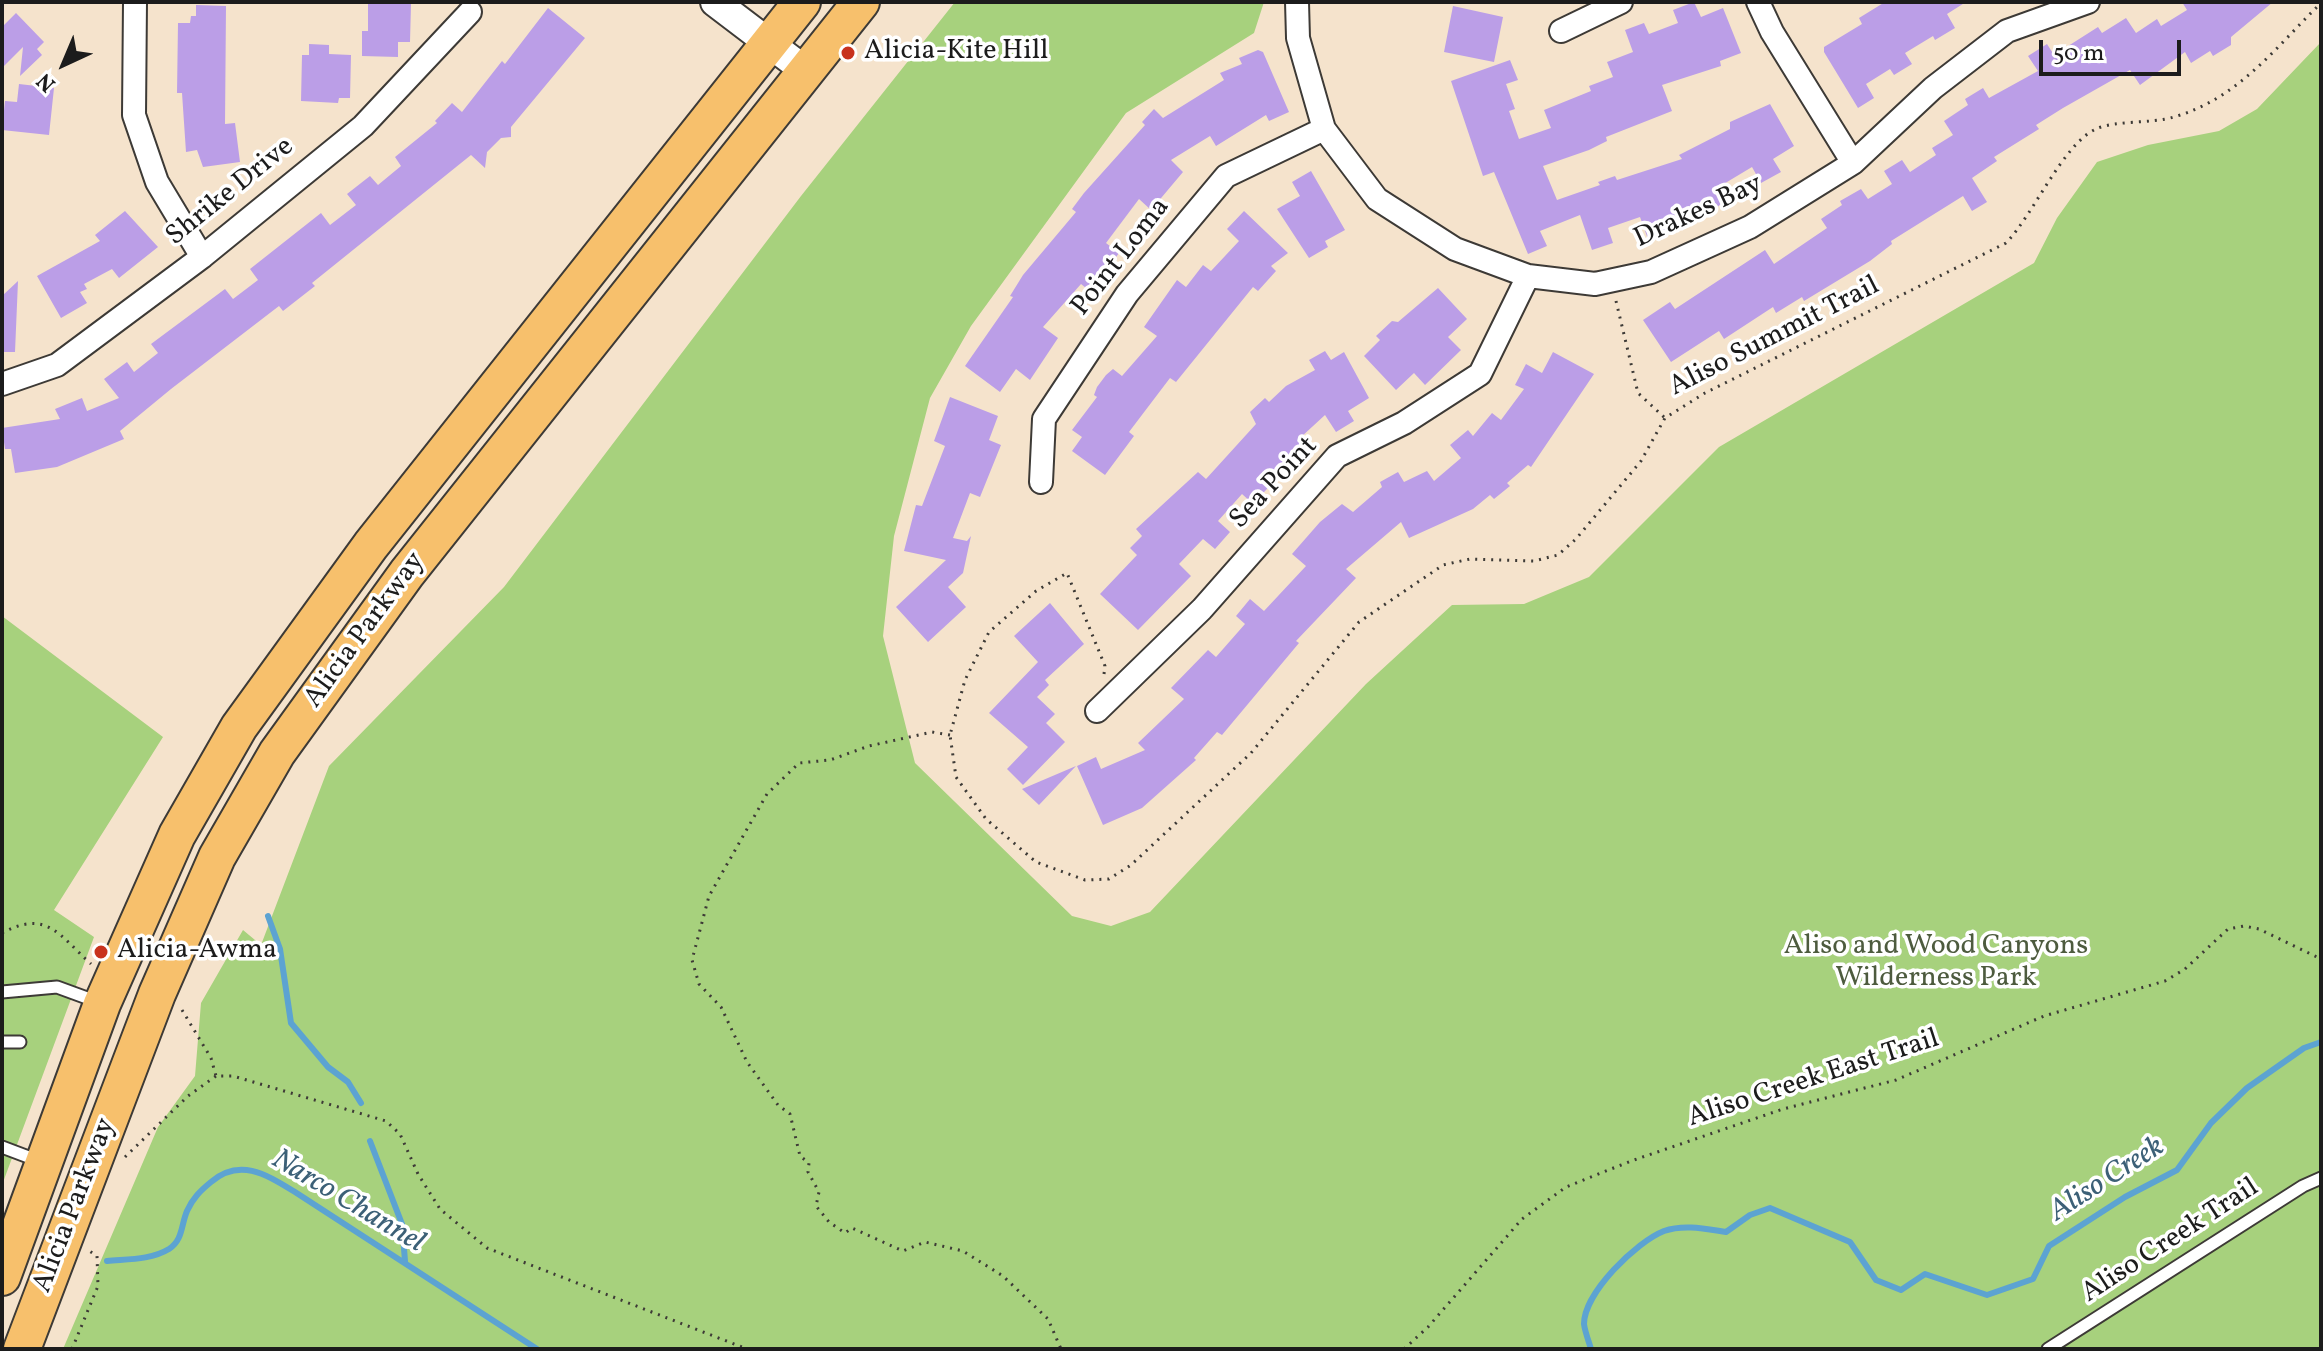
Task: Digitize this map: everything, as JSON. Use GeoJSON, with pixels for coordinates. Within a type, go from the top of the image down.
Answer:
{"type":"FeatureCollection","features":[{"type":"Feature","properties":{"kind":"main road","name":"Alicia Parkway"},"geometry":{"type":"LineString","coordinates":[[2,1277],[102,1004],[177,835],[239,727],[371,545],[802,2]]}},
{"type":"Feature","properties":{"kind":"main road","name":"Alicia Parkway"},"geometry":{"type":"LineString","coordinates":[[22,1349],[157,994],[217,857],[277,753],[407,573],[861,2]]}},
{"type":"Feature","properties":{"kind":"street"},"geometry":{"type":"LineString","coordinates":[[135,2],[134,115],[157,182],[202,257]]}},
{"type":"Feature","properties":{"kind":"street"},"geometry":{"type":"LineString","coordinates":[[715,2],[807,72]]}},
{"type":"Feature","properties":{"kind":"street"},"geometry":{"type":"LineString","coordinates":[[1297,2],[1298,38],[1324,129]]}},
{"type":"Feature","properties":{"kind":"street"},"geometry":{"type":"LineString","coordinates":[[1561,31],[1621,2]]}},
{"type":"Feature","properties":{"kind":"street"},"geometry":{"type":"LineString","coordinates":[[1758,2],[1772,32],[1853,163]]}},
{"type":"Feature","properties":{"kind":"street","name":"Drakes Bay"},"geometry":{"type":"LineString","coordinates":[[1324,129],[1377,199],[1455,249],[1528,276],[1595,284],[1651,272],[1750,227],[1853,163],[1933,88],[2007,31],[2088,2]]}},
{"type":"Feature","properties":{"kind":"street","name":"Shrike Drive"},"geometry":{"type":"LineString","coordinates":[[2,384],[57,365],[202,257],[363,126],[470,12]]}},
{"type":"Feature","properties":{"kind":"street","name":"Point Loma"},"geometry":{"type":"LineString","coordinates":[[1041,482],[1044,419],[1127,294],[1226,176],[1324,129]]}},
{"type":"Feature","properties":{"kind":"street","name":"Sea Point"},"geometry":{"type":"LineString","coordinates":[[1097,711],[1202,609],[1337,456],[1404,423],[1480,374],[1528,276]]}},
{"type":"Feature","properties":{"kind":"lane"},"geometry":{"type":"LineString","coordinates":[[2,992],[57,987],[102,1004]]}},
{"type":"Feature","properties":{"kind":"lane"},"geometry":{"type":"LineString","coordinates":[[2,1042],[20,1042]]}},
{"type":"Feature","properties":{"kind":"lane"},"geometry":{"type":"LineString","coordinates":[[2,1147],[44,1162]]}},
{"type":"Feature","properties":{"kind":"lane","name":"Aliso Creek Trail"},"geometry":{"type":"LineString","coordinates":[[2048,1349],[2303,1186],[2321,1178]]}},
{"type":"Feature","properties":{"kind":"path","name":"Aliso Summit Trail"},"geometry":{"type":"LineString","coordinates":[[1097,711],[1105,666],[1067,573],[1036,591],[989,632],[965,680],[950,735],[956,777],[986,819],[1036,862],[1085,880],[1109,879],[1131,865],[1251,753],[1359,622],[1443,565],[1470,559],[1534,561],[1558,555],[1576,539],[1641,461],[1665,418],[1705,393],[2006,243],[2024,225],[2064,158],[2096,129],[2164,120],[2228,95],[2321,3]]}},
{"type":"Feature","properties":{"kind":"path"},"geometry":{"type":"LineString","coordinates":[[1612,280],[1638,393],[1665,418]]}},
{"type":"Feature","properties":{"kind":"path"},"geometry":{"type":"LineString","coordinates":[[950,735],[932,732],[869,746],[830,760],[799,763],[767,794],[736,846],[709,896],[692,960],[699,984],[721,1007],[747,1062],[778,1105],[790,1114],[800,1156],[809,1163],[808,1172],[819,1192],[816,1206],[829,1222],[845,1233],[852,1228],[903,1251],[925,1242],[963,1251],[1003,1276],[1048,1319],[1061,1349]]}},
{"type":"Feature","properties":{"kind":"path"},"geometry":{"type":"LineString","coordinates":[[2,933],[21,923],[39,921],[63,935],[94,966]]}},
{"type":"Feature","properties":{"kind":"path","name":"Aliso Creek East Trail"},"geometry":{"type":"LineString","coordinates":[[1404,1349],[1428,1327],[1522,1219],[1566,1187],[1631,1161],[1783,1109],[1896,1080],[2044,1016],[2165,981],[2185,969],[2228,929],[2244,926],[2259,929],[2321,959]]}},
{"type":"Feature","properties":{"kind":"path"},"geometry":{"type":"LineString","coordinates":[[177,1003],[211,1058],[216,1076]]}},
{"type":"Feature","properties":{"kind":"path"},"geometry":{"type":"LineString","coordinates":[[121,1159],[171,1116],[188,1096],[216,1076],[233,1076],[386,1121],[400,1134],[418,1174],[440,1209],[478,1242],[515,1262],[747,1349]]}},
{"type":"Feature","properties":{"kind":"path"},"geometry":{"type":"LineString","coordinates":[[72,1349],[98,1286],[97,1256],[88,1250]]}},
{"type":"Feature","properties":{"kind":"green space","name":"Aliso and Wood Canyons Wilderness Park"},"geometry":{"type":"Polygon","coordinates":[[[955,2],[1264,2],[1254,33],[1126,113],[971,326],[930,398],[894,536],[883,636],[915,763],[1072,916],[1111,926],[1150,912],[1366,684],[1452,605],[1524,604],[1589,577],[1719,447],[2034,263],[2057,218],[2097,162],[2148,145],[2219,131],[2257,109],[2321,42],[2321,1349],[63,1349],[158,1127],[195,1076],[201,1003],[243,930],[261,945],[329,766],[504,587],[801,196],[955,2]]]}},
{"type":"Feature","properties":{"kind":"green space"},"geometry":{"type":"Polygon","coordinates":[[[2,616],[163,737],[54,910],[94,937],[2,1185],[2,616]]]}},
{"type":"Feature","properties":{"kind":"building"},"geometry":{"type":"Polygon","coordinates":[[[1694,2],[1701,17],[1723,8],[1741,53],[1720,61],[1721,66],[1662,85],[1672,111],[1606,137],[1607,141],[1589,150],[1543,166],[1557,200],[1600,185],[1598,182],[1615,176],[1617,180],[1682,159],[1679,155],[1730,129],[1730,122],[1770,104],[1794,146],[1773,159],[1781,172],[1761,183],[1752,167],[1722,185],[1730,199],[1712,210],[1709,205],[1664,220],[1669,232],[1648,239],[1640,217],[1608,228],[1613,243],[1592,250],[1580,215],[1540,231],[1547,246],[1528,254],[1494,172],[1483,176],[1451,81],[1510,60],[1518,80],[1506,84],[1515,109],[1509,111],[1519,139],[1551,128],[1544,110],[1591,91],[1589,86],[1613,77],[1607,62],[1633,52],[1625,30],[1644,23],[1649,34],[1678,23],[1673,10],[1694,2]]]}},
{"type":"Feature","properties":{"kind":"building"},"geometry":{"type":"Polygon","coordinates":[[[1885,2],[1966,2],[1947,14],[1955,28],[1935,40],[1933,36],[1905,53],[1912,64],[1894,75],[1890,69],[1866,84],[1874,98],[1858,108],[1824,52],[1824,47],[1862,24],[1859,18],[1885,2]]]}},
{"type":"Feature","properties":{"kind":"building"},"geometry":{"type":"Polygon","coordinates":[[[2182,2],[2273,2],[2231,37],[2231,45],[2213,56],[2210,51],[2191,63],[2185,52],[2140,85],[2130,70],[2036,125],[2039,129],[1994,157],[1997,161],[1972,178],[1987,202],[1972,211],[1963,196],[1891,241],[1892,244],[1870,261],[1804,301],[1802,297],[1776,313],[1773,307],[1724,339],[1719,331],[1671,362],[1643,320],[1670,302],[1675,309],[1765,250],[1774,264],[1827,228],[1821,219],[1842,205],[1840,201],[1861,189],[1868,199],[1892,184],[1884,171],[1902,160],[1910,172],[1936,155],[1932,148],[1953,135],[1944,121],[1968,105],[1965,99],[1983,88],[1989,98],[2038,71],[2028,56],[2047,44],[2054,55],[2098,27],[2102,33],[2126,18],[2136,33],[2157,19],[2161,26],[2187,10],[2182,2]]]}},
{"type":"Feature","properties":{"kind":"building"},"geometry":{"type":"Polygon","coordinates":[[[368,3],[411,4],[410,42],[398,42],[398,57],[362,56],[362,31],[368,31],[368,3]]]}},
{"type":"Feature","properties":{"kind":"building"},"geometry":{"type":"Polygon","coordinates":[[[196,5],[226,6],[225,124],[235,123],[240,162],[203,167],[197,150],[186,152],[182,93],[177,93],[178,23],[190,23],[191,16],[196,16],[196,5]]]}},
{"type":"Feature","properties":{"kind":"building"},"geometry":{"type":"Polygon","coordinates":[[[1453,6],[1503,17],[1494,62],[1444,52],[1453,6]]]}},
{"type":"Feature","properties":{"kind":"building"},"geometry":{"type":"Polygon","coordinates":[[[548,8],[585,38],[511,127],[511,137],[501,138],[487,152],[485,168],[471,155],[312,283],[315,286],[283,311],[279,306],[171,389],[120,431],[124,439],[57,467],[15,473],[11,449],[5,449],[2,428],[60,419],[55,409],[82,398],[87,411],[119,398],[104,379],[127,362],[134,372],[158,353],[151,344],[225,289],[233,299],[258,280],[250,269],[321,213],[330,225],[356,205],[347,194],[370,176],[378,185],[401,166],[395,157],[437,123],[435,121],[452,103],[462,112],[502,61],[505,64],[548,8]]]}},
{"type":"Feature","properties":{"kind":"building"},"geometry":{"type":"Polygon","coordinates":[[[16,13],[44,42],[37,49],[42,55],[20,76],[23,47],[2,68],[2,27],[16,13]]]}},
{"type":"Feature","properties":{"kind":"building"},"geometry":{"type":"Polygon","coordinates":[[[309,44],[329,45],[329,54],[351,55],[350,98],[339,98],[338,103],[301,101],[302,55],[309,55],[309,44]]]}},
{"type":"Feature","properties":{"kind":"building"},"geometry":{"type":"Polygon","coordinates":[[[1258,50],[1263,52],[1289,112],[1269,121],[1266,115],[1216,146],[1210,136],[1171,160],[1183,172],[1151,210],[1139,199],[1106,243],[1119,253],[1091,292],[1081,284],[1043,327],[1058,338],[1030,380],[1016,369],[1000,392],[965,366],[1013,297],[1010,296],[1023,275],[1076,212],[1072,209],[1084,193],[1145,125],[1142,122],[1154,109],[1163,118],[1224,80],[1220,73],[1242,64],[1239,58],[1258,50]]]}},
{"type":"Feature","properties":{"kind":"building"},"geometry":{"type":"Polygon","coordinates":[[[19,84],[54,88],[49,135],[2,130],[5,101],[17,102],[19,84]]]}},
{"type":"Feature","properties":{"kind":"building"},"geometry":{"type":"Polygon","coordinates":[[[1311,171],[1345,230],[1325,241],[1328,247],[1309,258],[1277,209],[1300,196],[1292,182],[1311,171]]]}},
{"type":"Feature","properties":{"kind":"building"},"geometry":{"type":"Polygon","coordinates":[[[125,211],[158,247],[119,278],[112,269],[84,284],[87,289],[80,292],[87,303],[61,318],[37,276],[100,241],[95,235],[125,211]]]}},
{"type":"Feature","properties":{"kind":"building"},"geometry":{"type":"Polygon","coordinates":[[[1244,211],[1288,253],[1271,266],[1276,271],[1258,291],[1253,287],[1176,382],[1170,378],[1129,432],[1134,436],[1105,475],[1072,451],[1082,437],[1072,430],[1097,397],[1094,395],[1097,387],[1106,375],[1113,369],[1122,376],[1157,336],[1144,327],[1177,280],[1186,287],[1203,265],[1211,271],[1239,241],[1227,229],[1244,211]]]}},
{"type":"Feature","properties":{"kind":"building"},"geometry":{"type":"Polygon","coordinates":[[[18,281],[15,352],[2,352],[2,296],[18,281]]]}},
{"type":"Feature","properties":{"kind":"building"},"geometry":{"type":"Polygon","coordinates":[[[1438,288],[1467,319],[1448,337],[1461,350],[1425,385],[1414,373],[1396,390],[1364,356],[1380,340],[1376,336],[1392,321],[1398,322],[1438,288]]]}},
{"type":"Feature","properties":{"kind":"building"},"geometry":{"type":"Polygon","coordinates":[[[1325,351],[1331,360],[1344,352],[1369,398],[1348,411],[1354,421],[1336,432],[1325,415],[1300,438],[1311,451],[1294,466],[1291,463],[1253,504],[1242,494],[1218,521],[1230,532],[1215,549],[1203,539],[1179,564],[1191,576],[1138,630],[1100,594],[1137,555],[1130,548],[1142,536],[1136,529],[1198,472],[1206,479],[1256,424],[1250,412],[1265,398],[1269,402],[1286,386],[1315,370],[1309,360],[1325,351]]]}},
{"type":"Feature","properties":{"kind":"building"},"geometry":{"type":"Polygon","coordinates":[[[1553,352],[1594,374],[1531,467],[1528,465],[1507,483],[1510,486],[1494,499],[1490,495],[1473,509],[1409,538],[1401,522],[1346,569],[1356,578],[1296,641],[1299,643],[1222,735],[1217,732],[1194,758],[1196,760],[1142,808],[1103,825],[1077,766],[1096,757],[1101,769],[1145,750],[1138,743],[1184,699],[1171,688],[1208,650],[1216,657],[1245,624],[1236,616],[1250,599],[1264,611],[1306,566],[1292,554],[1320,522],[1342,504],[1353,512],[1382,487],[1380,482],[1398,472],[1404,482],[1427,471],[1434,481],[1461,458],[1450,445],[1468,430],[1473,436],[1492,413],[1501,420],[1524,389],[1515,385],[1526,364],[1542,373],[1553,352]]]}},
{"type":"Feature","properties":{"kind":"building"},"geometry":{"type":"Polygon","coordinates":[[[950,397],[998,416],[989,440],[1001,445],[980,497],[970,493],[953,538],[967,541],[971,536],[963,573],[948,587],[966,607],[928,642],[896,607],[946,560],[904,551],[916,505],[922,506],[945,446],[934,441],[950,397]]]}},
{"type":"Feature","properties":{"kind":"building"},"geometry":{"type":"Polygon","coordinates":[[[1050,603],[1084,644],[1045,680],[1049,685],[1037,697],[1055,714],[1046,723],[1065,742],[1023,785],[1007,769],[1028,747],[989,713],[1038,662],[1014,636],[1050,603]]]}},
{"type":"Feature","properties":{"kind":"building"},"geometry":{"type":"Polygon","coordinates":[[[1076,766],[1039,805],[1022,789],[1076,766]]]}},
{"type":"Feature","properties":{"kind":"waterway"},"geometry":{"type":"LineString","coordinates":[[268,916],[280,949],[291,1023],[328,1067],[348,1082],[361,1103]]}},
{"type":"Feature","properties":{"kind":"waterway","name":"Aliso Creek"},"geometry":{"type":"LineString","coordinates":[[1591,1349],[1584,1324],[1586,1312],[1602,1284],[1626,1257],[1664,1231],[1695,1228],[1726,1232],[1750,1215],[1770,1208],[1850,1242],[1876,1280],[1901,1290],[1925,1274],[1987,1295],[2033,1279],[2049,1246],[2125,1197],[2177,1170],[2211,1123],[2247,1088],[2304,1048],[2321,1042]]}},
{"type":"Feature","properties":{"kind":"waterway"},"geometry":{"type":"LineString","coordinates":[[370,1141],[402,1224],[405,1261]]}},
{"type":"Feature","properties":{"kind":"waterway","name":"Narco Channel"},"geometry":{"type":"LineString","coordinates":[[107,1261],[147,1257],[169,1249],[179,1237],[189,1206],[203,1188],[232,1171],[253,1171],[295,1192],[537,1349]]}},
{"type":"Feature","properties":{"kind":"place","name":"Alicia-Kite Hill"},"geometry":{"type":"Point","coordinates":[848,53]}},
{"type":"Feature","properties":{"kind":"place","name":"Alicia-Awma"},"geometry":{"type":"Point","coordinates":[101,952]}}]}
